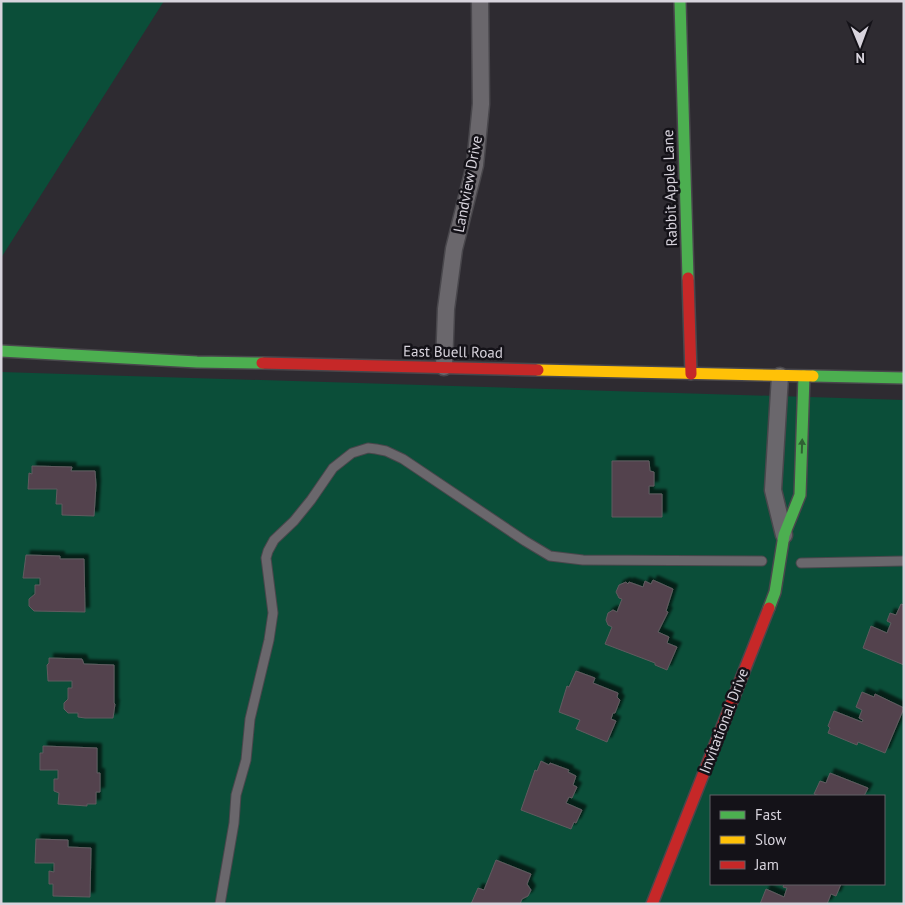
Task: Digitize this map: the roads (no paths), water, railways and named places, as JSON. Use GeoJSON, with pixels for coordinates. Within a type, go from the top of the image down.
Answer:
{"type":"FeatureCollection","features":[{"type":"Feature","properties":{"kind":"street","name":"Landview Drive"},"geometry":{"type":"LineString","coordinates":[[444,367],[446,309],[454,249],[475,165],[481,104],[480,1]]}},
{"type":"Feature","properties":{"kind":"street","name":"Rabbit Apple Lane"},"geometry":{"type":"LineString","coordinates":[[680,1],[691,374]]}},
{"type":"Feature","properties":{"kind":"street","name":"East Buell Road"},"geometry":{"type":"LineString","coordinates":[[1,351],[197,362],[904,378]]}},
{"type":"Feature","properties":{"kind":"street","name":"Invitational Drive"},"geometry":{"type":"LineString","coordinates":[[780,376],[773,490],[784,536]]}},
{"type":"Feature","properties":{"kind":"street","name":"Invitational Drive"},"geometry":{"type":"LineString","coordinates":[[652,904],[774,592],[784,536],[800,495],[804,376]]}},
{"type":"Feature","properties":{"kind":"lane"},"geometry":{"type":"LineString","coordinates":[[220,904],[234,823],[236,795],[246,760],[250,719],[269,640],[273,612],[266,558],[274,540],[294,521],[333,468],[352,453],[368,448],[386,451],[403,459],[550,556],[583,560],[762,561]]}},
{"type":"Feature","properties":{"kind":"lane"},"geometry":{"type":"LineString","coordinates":[[801,563],[904,561]]}}]}
